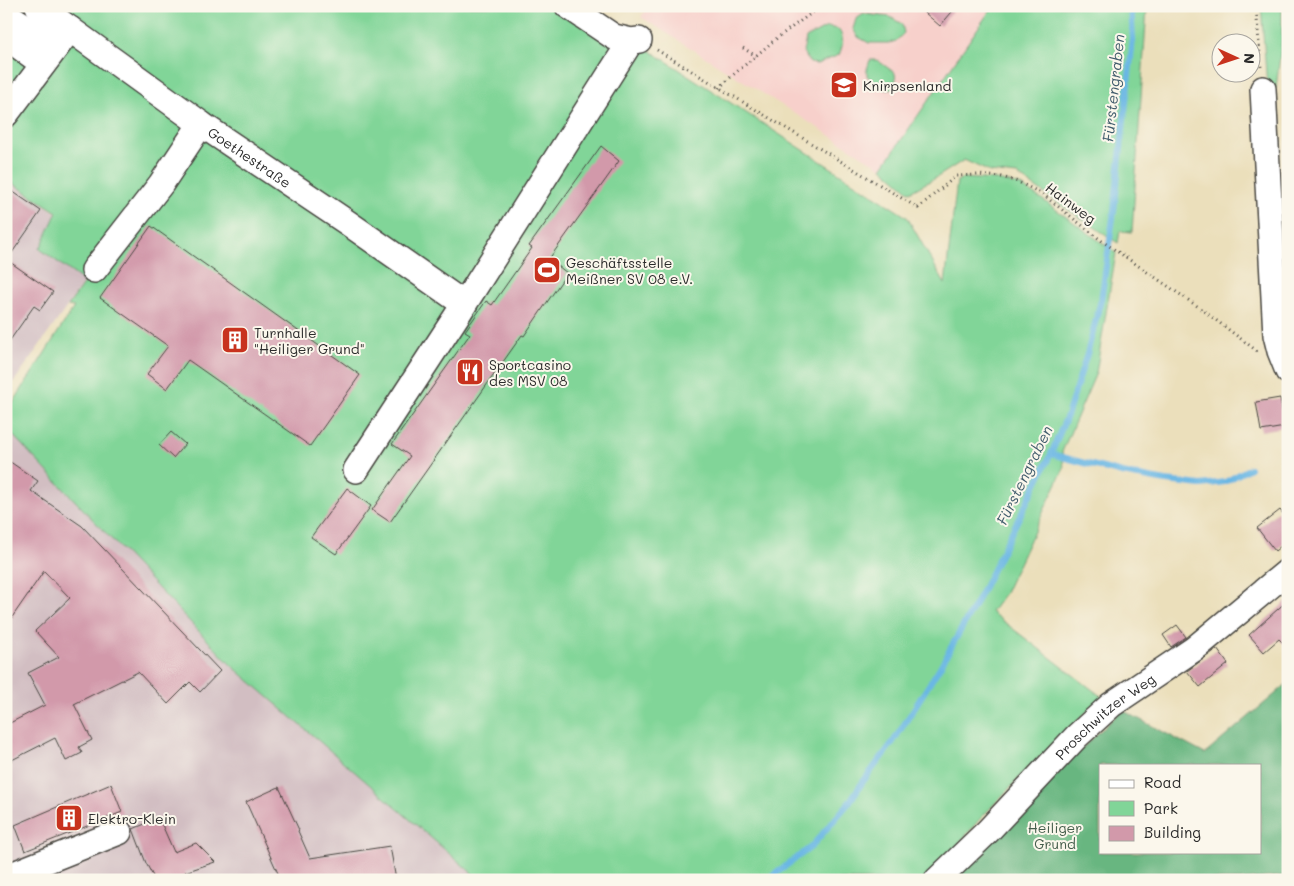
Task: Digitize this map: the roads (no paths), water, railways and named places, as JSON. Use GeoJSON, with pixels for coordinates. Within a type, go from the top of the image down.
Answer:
{"type":"FeatureCollection","features":[{"type":"Feature","properties":{"kind":"street","name":"Goethestraße"},"geometry":{"type":"LineString","coordinates":[[38,6],[56,47],[201,124],[464,304]]}},
{"type":"Feature","properties":{"kind":"street"},"geometry":{"type":"LineString","coordinates":[[356,470],[635,40],[614,37],[568,6]]}},
{"type":"Feature","properties":{"kind":"street"},"geometry":{"type":"LineString","coordinates":[[6,14],[56,47]]}},
{"type":"Feature","properties":{"kind":"street"},"geometry":{"type":"LineString","coordinates":[[7,40],[56,47]]}},
{"type":"Feature","properties":{"kind":"street"},"geometry":{"type":"LineString","coordinates":[[10,99],[56,47]]}},
{"type":"Feature","properties":{"kind":"street"},"geometry":{"type":"LineString","coordinates":[[1263,89],[1276,335],[1287,369]]}},
{"type":"Feature","properties":{"kind":"street"},"geometry":{"type":"LineString","coordinates":[[94,270],[161,184],[201,124]]}},
{"type":"Feature","properties":{"kind":"street","name":"Proschwitzer Weg"},"geometry":{"type":"LineString","coordinates":[[937,880],[988,831],[1077,736],[1111,705],[1194,649],[1288,571]]}},
{"type":"Feature","properties":{"kind":"street"},"geometry":{"type":"LineString","coordinates":[[6,877],[119,832]]}},
{"type":"Feature","properties":{"kind":"waterway","name":"Fürstengraben"},"geometry":{"type":"LineString","coordinates":[[764,880],[771,877],[811,847],[848,804],[893,742],[940,667],[977,601],[1051,454],[1068,413],[1087,354],[1101,300],[1114,211],[1133,39],[1131,6]]}},
{"type":"Feature","properties":{"kind":"waterway"},"geometry":{"type":"LineString","coordinates":[[1051,454],[1122,473],[1201,485],[1225,482],[1250,468]]}},
{"type":"Feature","properties":{"kind":"place","name":"Knirpsenland"},"geometry":{"type":"Point","coordinates":[844,85]}},
{"type":"Feature","properties":{"kind":"place","name":"Geschäftsstelle Meißner SV 08 e.V."},"geometry":{"type":"Point","coordinates":[547,270]}},
{"type":"Feature","properties":{"kind":"place","name":"Turnhalle \"Heiliger Grund\""},"geometry":{"type":"Point","coordinates":[235,340]}},
{"type":"Feature","properties":{"kind":"place","name":"Sportcasino des MSV 08"},"geometry":{"type":"Point","coordinates":[470,372]}},
{"type":"Feature","properties":{"kind":"place","name":"Elektro-Klein"},"geometry":{"type":"Point","coordinates":[69,818]}},
{"type":"Feature","properties":{"kind":"park label","name":"Heiliger Grund"},"geometry":{"type":"Point","coordinates":[1055,836]}}]}
